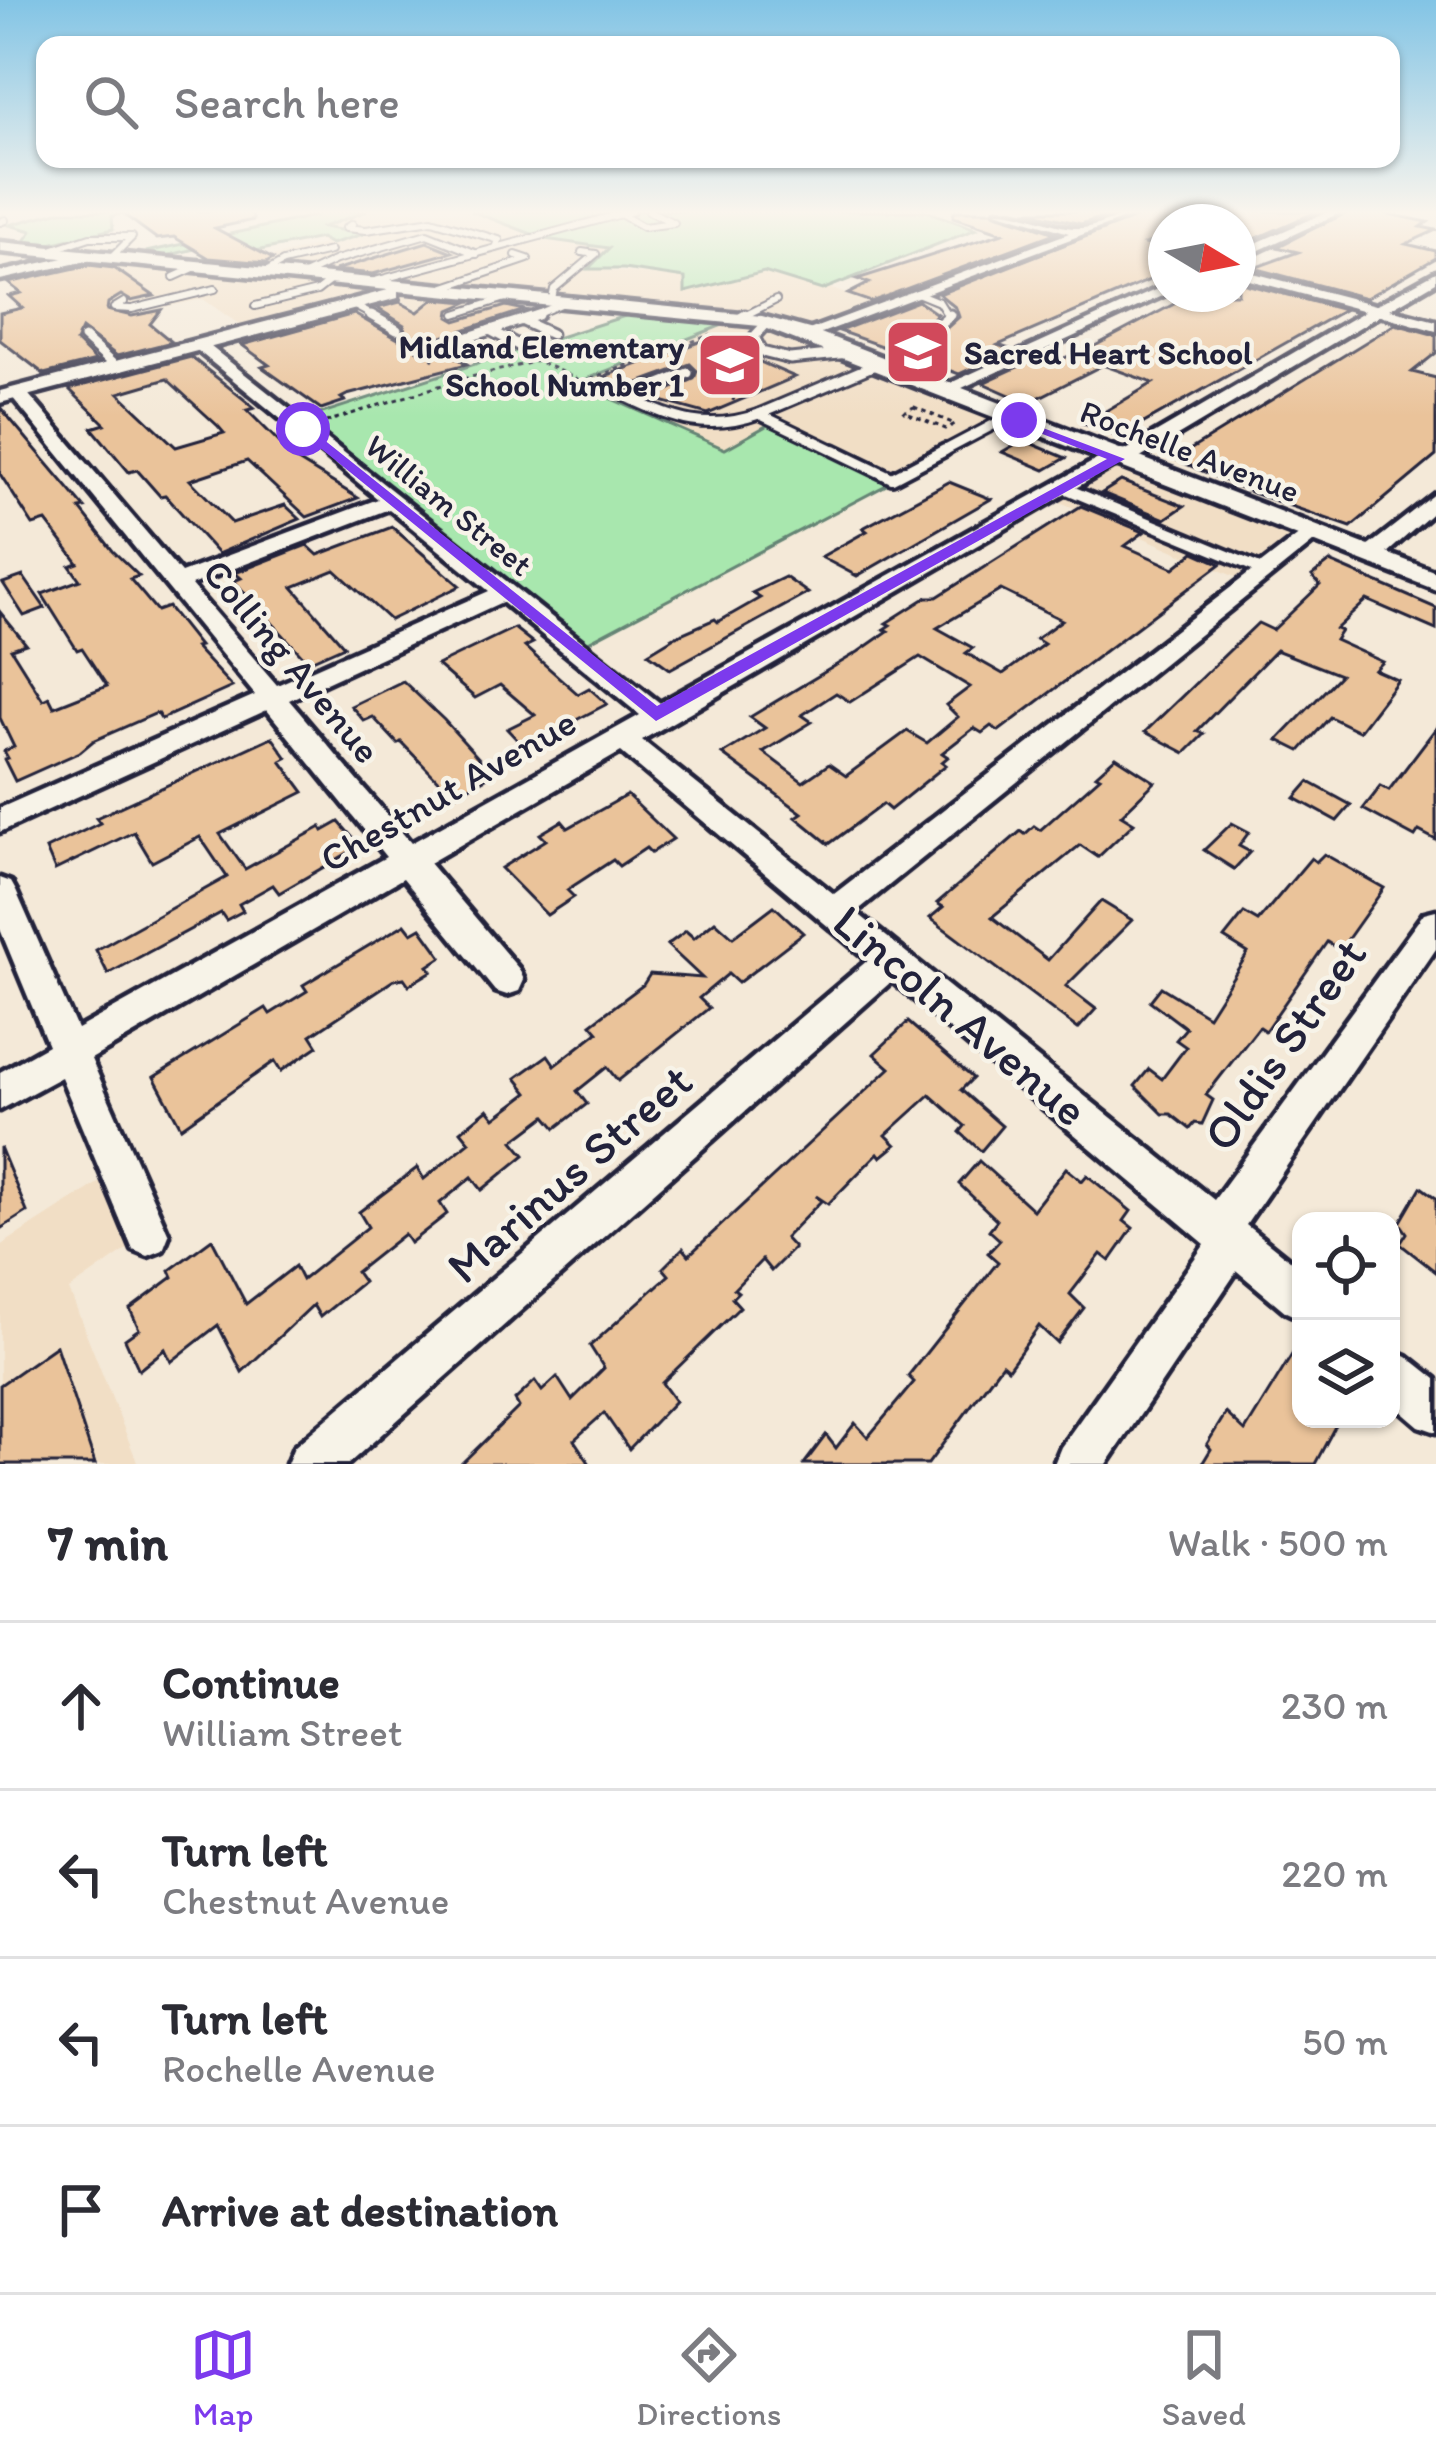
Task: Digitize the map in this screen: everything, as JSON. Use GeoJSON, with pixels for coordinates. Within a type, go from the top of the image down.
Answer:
{"type":"FeatureCollection","features":[{"type":"Feature","properties":{"kind":"street","name":"Rochelle Avenue"},"geometry":{"type":"LineString","coordinates":[[324,279],[767,322],[1436,582]]}},
{"type":"Feature","properties":{"kind":"street"},"geometry":{"type":"LineString","coordinates":[[806,334],[954,279]]}},
{"type":"Feature","properties":{"kind":"street"},"geometry":{"type":"LineString","coordinates":[[1262,279],[1436,326]]}},
{"type":"Feature","properties":{"kind":"street","name":"Chestnut Avenue"},"geometry":{"type":"LineString","coordinates":[[0,1092],[619,736],[1430,279]]}},
{"type":"Feature","properties":{"kind":"street"},"geometry":{"type":"LineString","coordinates":[[9,395],[417,287]]}},
{"type":"Feature","properties":{"kind":"street"},"geometry":{"type":"LineString","coordinates":[[943,390],[1148,297]]}},
{"type":"Feature","properties":{"kind":"street","name":"William Street"},"geometry":{"type":"LineString","coordinates":[[200,346],[656,715]]}},
{"type":"Feature","properties":{"kind":"street","name":"Colling Avenue"},"geometry":{"type":"LineString","coordinates":[[9,395],[176,583],[507,980]]}},
{"type":"Feature","properties":{"kind":"street"},"geometry":{"type":"LineString","coordinates":[[1370,556],[1436,499]]}},
{"type":"Feature","properties":{"kind":"street"},"geometry":{"type":"LineString","coordinates":[[176,583],[392,501]]}},
{"type":"Feature","properties":{"kind":"street"},"geometry":{"type":"LineString","coordinates":[[835,911],[1312,534]]}},
{"type":"Feature","properties":{"kind":"street"},"geometry":{"type":"LineString","coordinates":[[0,821],[505,592]]}},
{"type":"Feature","properties":{"kind":"street","name":"Lincoln Avenue"},"geometry":{"type":"LineString","coordinates":[[619,736],[1292,1289]]}},
{"type":"Feature","properties":{"kind":"street"},"geometry":{"type":"LineString","coordinates":[[0,891],[148,1235]]}},
{"type":"Feature","properties":{"kind":"street","name":"Oldis Street"},"geometry":{"type":"LineString","coordinates":[[1078,1464],[1436,923]]}},
{"type":"Feature","properties":{"kind":"street","name":"Marinus Street"},"geometry":{"type":"LineString","coordinates":[[311,1464],[893,959]]}},
{"type":"Feature","properties":{"kind":"street"},"geometry":{"type":"LineString","coordinates":[[1400,1379],[1436,1409]]}},
{"type":"Feature","properties":{"kind":"lane"},"geometry":{"type":"LineString","coordinates":[[124,302],[114,308],[132,309],[222,279]]}},
{"type":"Feature","properties":{"kind":"lane"},"geometry":{"type":"LineString","coordinates":[[368,283],[382,279]]}},
{"type":"Feature","properties":{"kind":"lane"},"geometry":{"type":"LineString","coordinates":[[439,289],[468,279]]}},
{"type":"Feature","properties":{"kind":"lane"},"geometry":{"type":"LineString","coordinates":[[480,355],[456,341],[523,321],[560,300],[554,289],[565,279]]}},
{"type":"Feature","properties":{"kind":"lane"},"geometry":{"type":"LineString","coordinates":[[279,325],[255,306],[317,291],[331,280]]}},
{"type":"Feature","properties":{"kind":"lane"},"geometry":{"type":"LineString","coordinates":[[917,293],[939,302],[951,317],[928,333]]}},
{"type":"Feature","properties":{"kind":"lane"},"geometry":{"type":"LineString","coordinates":[[456,314],[512,296]]}},
{"type":"Feature","properties":{"kind":"lane"},"geometry":{"type":"LineString","coordinates":[[740,318],[776,300]]}},
{"type":"Feature","properties":{"kind":"lane"},"geometry":{"type":"LineString","coordinates":[[353,304],[397,330]]}},
{"type":"Feature","properties":{"kind":"lane"},"geometry":{"type":"LineString","coordinates":[[523,321],[550,334]]}},
{"type":"Feature","properties":{"kind":"lane"},"geometry":{"type":"LineString","coordinates":[[767,322],[754,337],[762,352],[790,358],[849,352]]}},
{"type":"Feature","properties":{"kind":"lane"},"geometry":{"type":"LineString","coordinates":[[490,330],[518,345]]}},
{"type":"Feature","properties":{"kind":"lane"},"geometry":{"type":"LineString","coordinates":[[84,338],[116,367]]}},
{"type":"Feature","properties":{"kind":"lane"},"geometry":{"type":"LineString","coordinates":[[688,373],[627,397],[687,426],[725,428],[877,364]]}},
{"type":"Feature","properties":{"kind":"lane"},"geometry":{"type":"LineString","coordinates":[[759,413],[892,478],[1010,416]]}},
{"type":"Feature","properties":{"kind":"lane"},"geometry":{"type":"LineString","coordinates":[[1061,488],[1267,572]]}},
{"type":"Feature","properties":{"kind":"path"},"geometry":{"type":"LineString","coordinates":[[582,382],[710,335],[742,349]]}},
{"type":"Feature","properties":{"kind":"path"},"geometry":{"type":"LineString","coordinates":[[401,347],[409,345],[434,360],[425,362]]}},
{"type":"Feature","properties":{"kind":"path"},"geometry":{"type":"LineString","coordinates":[[303,429],[458,380],[538,361],[609,394]]}},
{"type":"Feature","properties":{"kind":"path"},"geometry":{"type":"LineString","coordinates":[[914,407],[928,413],[956,424],[946,429],[904,412],[914,407]]}},
{"type":"Feature","properties":{"kind":"path"},"geometry":{"type":"LineString","coordinates":[[919,418],[928,413]]}},
{"type":"Feature","properties":{"kind":"path"},"geometry":{"type":"LineString","coordinates":[[932,424],[942,419]]}},
{"type":"Feature","properties":{"kind":"shaded area"},"geometry":{"type":"Polygon","coordinates":[[[35,279],[686,279],[686,292],[735,279],[788,279],[881,306],[808,333],[1019,420],[890,483],[769,425],[725,449],[574,383],[736,319],[537,298],[446,325],[391,294],[250,332],[203,299],[111,318],[54,294],[35,279]]]}},
{"type":"Feature","properties":{"kind":"shaded area"},"geometry":{"type":"Polygon","coordinates":[[[1119,459],[1312,534],[1252,584],[1046,496],[1119,459]]]}},
{"type":"Feature","properties":{"kind":"shaded area"},"geometry":{"type":"Polygon","coordinates":[[[120,1169],[148,1235],[69,1290],[138,1464],[0,1464],[0,1246],[120,1169]]]}},
{"type":"Feature","properties":{"kind":"green space"},"geometry":{"type":"Polygon","coordinates":[[[685,279],[735,279],[685,292],[685,279]]]}},
{"type":"Feature","properties":{"kind":"green space"},"geometry":{"type":"Polygon","coordinates":[[[788,279],[849,279],[822,290],[788,279]]]}},
{"type":"Feature","properties":{"kind":"green space"},"geometry":{"type":"Polygon","coordinates":[[[650,308],[740,318],[576,383],[725,449],[768,425],[890,483],[575,649],[294,422],[650,308]]]}},
{"type":"Feature","properties":{"kind":"building"},"geometry":{"type":"Polygon","coordinates":[[[130,279],[154,296],[131,301],[121,295],[108,303],[107,310],[132,316],[161,310],[150,324],[172,342],[117,356],[82,329],[76,342],[96,361],[44,374],[0,340],[0,313],[22,308],[9,296],[21,293],[8,283],[130,279]]]}},
{"type":"Feature","properties":{"kind":"building"},"geometry":{"type":"Polygon","coordinates":[[[858,279],[931,279],[871,302],[848,294],[869,283],[858,279]]]}},
{"type":"Feature","properties":{"kind":"building"},"geometry":{"type":"Polygon","coordinates":[[[976,279],[1148,279],[998,345],[1012,350],[959,374],[839,331],[918,301],[937,314],[919,331],[922,340],[931,342],[959,317],[956,308],[939,294],[976,279]]]}},
{"type":"Feature","properties":{"kind":"building"},"geometry":{"type":"Polygon","coordinates":[[[1296,279],[1399,279],[1366,298],[1296,279]]]}},
{"type":"Feature","properties":{"kind":"building"},"geometry":{"type":"Polygon","coordinates":[[[1256,287],[1344,310],[1119,437],[1084,424],[1153,383],[1103,365],[1028,403],[983,383],[1037,358],[1051,363],[1159,312],[1256,312],[1256,287]]]}},
{"type":"Feature","properties":{"kind":"building"},"geometry":{"type":"Polygon","coordinates":[[[434,299],[468,302],[450,310],[449,317],[456,321],[506,306],[525,310],[430,341],[467,364],[347,395],[341,398],[345,401],[321,409],[262,367],[269,365],[242,345],[354,314],[398,339],[405,333],[404,325],[377,308],[400,302],[418,312],[434,299]]]}},
{"type":"Feature","properties":{"kind":"building"},"geometry":{"type":"Polygon","coordinates":[[[1395,324],[1436,335],[1436,353],[1412,372],[1436,378],[1436,456],[1351,527],[1253,493],[1175,459],[1395,324]]]}},
{"type":"Feature","properties":{"kind":"building"},"geometry":{"type":"Polygon","coordinates":[[[707,339],[795,377],[708,414],[650,398],[694,379],[697,371],[690,364],[625,388],[605,376],[707,339]]]}},
{"type":"Feature","properties":{"kind":"building"},"geometry":{"type":"Polygon","coordinates":[[[191,357],[255,408],[247,410],[298,461],[358,498],[307,517],[247,461],[190,480],[232,523],[285,505],[300,519],[218,554],[165,495],[160,496],[137,470],[129,472],[92,428],[105,424],[69,389],[191,357]],[[167,379],[119,393],[176,447],[224,433],[167,379]]]}},
{"type":"Feature","properties":{"kind":"building"},"geometry":{"type":"Polygon","coordinates":[[[0,407],[85,508],[80,509],[113,551],[139,576],[130,579],[157,611],[168,607],[199,646],[195,647],[232,687],[161,719],[157,713],[15,781],[4,759],[8,758],[4,751],[14,747],[0,718],[0,612],[26,644],[11,649],[43,700],[49,697],[54,707],[107,686],[82,648],[77,650],[42,594],[80,580],[70,566],[78,563],[46,521],[33,525],[0,474],[0,407]]]}},
{"type":"Feature","properties":{"kind":"building"},"geometry":{"type":"Polygon","coordinates":[[[1023,440],[1066,458],[1045,470],[1002,452],[1023,440]]]}},
{"type":"Feature","properties":{"kind":"building"},"geometry":{"type":"Polygon","coordinates":[[[1121,481],[1184,506],[1165,519],[1102,493],[1121,481]]]}},
{"type":"Feature","properties":{"kind":"building"},"geometry":{"type":"Polygon","coordinates":[[[949,482],[991,499],[857,576],[821,557],[867,531],[863,528],[949,482]]]}},
{"type":"Feature","properties":{"kind":"building"},"geometry":{"type":"Polygon","coordinates":[[[1081,506],[1144,532],[1125,546],[1174,568],[1194,552],[1221,564],[999,731],[991,726],[982,733],[974,728],[942,753],[948,757],[942,762],[946,765],[890,810],[883,804],[829,844],[796,817],[802,813],[722,754],[765,728],[750,717],[858,652],[888,631],[886,623],[927,597],[937,597],[1081,506]],[[1001,590],[937,628],[973,648],[966,653],[1003,674],[1044,644],[1036,639],[1062,620],[1001,590]],[[920,657],[850,702],[836,693],[802,715],[812,722],[763,752],[803,782],[829,764],[846,776],[907,731],[927,743],[958,717],[946,705],[970,687],[920,657]]]}},
{"type":"Feature","properties":{"kind":"building"},"geometry":{"type":"Polygon","coordinates":[[[392,527],[460,586],[390,620],[335,570],[293,587],[344,646],[308,662],[234,581],[241,578],[235,573],[307,545],[318,555],[392,527]]]}},
{"type":"Feature","properties":{"kind":"building"},"geometry":{"type":"Polygon","coordinates":[[[1330,562],[1436,608],[1436,630],[1367,600],[1336,629],[1341,631],[1335,640],[1383,662],[1375,670],[1398,680],[1359,731],[1330,717],[1300,751],[1278,740],[1340,675],[1276,650],[1197,731],[1204,734],[1185,753],[1145,732],[1258,623],[1273,630],[1320,585],[1312,576],[1330,562]]]}},
{"type":"Feature","properties":{"kind":"building"},"geometry":{"type":"Polygon","coordinates":[[[23,576],[45,608],[24,616],[3,583],[23,576]]]}},
{"type":"Feature","properties":{"kind":"building"},"geometry":{"type":"Polygon","coordinates":[[[785,577],[808,593],[670,669],[648,653],[676,636],[715,619],[718,622],[760,598],[752,593],[785,577]]]}},
{"type":"Feature","properties":{"kind":"building"},"geometry":{"type":"Polygon","coordinates":[[[514,628],[533,643],[525,647],[578,694],[589,688],[607,704],[524,747],[507,729],[535,715],[500,685],[475,698],[437,665],[514,628]]]}},
{"type":"Feature","properties":{"kind":"building"},"geometry":{"type":"Polygon","coordinates":[[[403,681],[493,774],[453,796],[373,717],[364,721],[351,706],[403,681]]]}},
{"type":"Feature","properties":{"kind":"building"},"geometry":{"type":"Polygon","coordinates":[[[1436,728],[1436,840],[1419,831],[1415,837],[1363,809],[1381,786],[1389,790],[1436,728]]]}},
{"type":"Feature","properties":{"kind":"building"},"geometry":{"type":"Polygon","coordinates":[[[272,737],[287,758],[281,761],[304,792],[220,834],[245,869],[339,822],[360,846],[279,893],[273,885],[239,904],[243,911],[226,920],[221,913],[108,974],[96,950],[227,877],[200,837],[152,862],[134,832],[55,870],[46,849],[100,823],[96,818],[272,737]]]}},
{"type":"Feature","properties":{"kind":"building"},"geometry":{"type":"Polygon","coordinates":[[[1116,757],[1155,782],[1121,815],[1134,823],[1098,857],[1080,845],[992,917],[1048,960],[1101,901],[1132,920],[1066,986],[1096,1009],[1078,1029],[930,918],[943,907],[937,903],[1021,831],[1025,834],[1034,826],[1040,830],[1116,757]]]}},
{"type":"Feature","properties":{"kind":"building"},"geometry":{"type":"Polygon","coordinates":[[[1309,782],[1351,805],[1337,821],[1295,798],[1309,782]]]}},
{"type":"Feature","properties":{"kind":"building"},"geometry":{"type":"Polygon","coordinates":[[[627,795],[673,839],[651,853],[646,848],[619,866],[613,860],[567,890],[574,897],[547,915],[501,868],[546,840],[540,834],[562,821],[568,828],[627,795]]]}},
{"type":"Feature","properties":{"kind":"building"},"geometry":{"type":"Polygon","coordinates":[[[1232,823],[1249,832],[1239,846],[1250,852],[1234,869],[1204,850],[1232,823]]]}},
{"type":"Feature","properties":{"kind":"building"},"geometry":{"type":"Polygon","coordinates":[[[1324,854],[1384,888],[1340,950],[1327,942],[1265,1031],[1259,1027],[1206,1095],[1213,1100],[1202,1124],[1195,1123],[1190,1129],[1171,1114],[1163,1114],[1135,1086],[1149,1069],[1162,1079],[1186,1047],[1176,1040],[1186,1028],[1150,1001],[1161,987],[1208,1016],[1248,953],[1224,938],[1244,913],[1258,921],[1311,858],[1316,862],[1324,854]]]}},
{"type":"Feature","properties":{"kind":"building"},"geometry":{"type":"Polygon","coordinates":[[[774,906],[803,933],[738,983],[728,974],[699,998],[709,1008],[618,1081],[607,1067],[577,1091],[587,1104],[556,1128],[546,1116],[513,1141],[525,1155],[482,1190],[472,1177],[440,1203],[447,1214],[410,1243],[404,1234],[356,1272],[363,1282],[320,1317],[313,1305],[242,1372],[218,1325],[171,1362],[165,1349],[139,1370],[125,1339],[139,1329],[130,1309],[173,1277],[170,1270],[212,1239],[246,1304],[295,1266],[302,1280],[368,1227],[359,1212],[417,1168],[424,1179],[470,1142],[461,1131],[488,1109],[495,1118],[528,1093],[516,1078],[548,1055],[555,1065],[598,1032],[591,1024],[643,985],[650,974],[702,978],[667,945],[686,931],[694,938],[715,921],[733,937],[774,906]]]}},
{"type":"Feature","properties":{"kind":"building"},"geometry":{"type":"Polygon","coordinates":[[[405,924],[412,933],[421,928],[442,957],[428,966],[432,971],[409,985],[404,978],[394,980],[311,1035],[318,1046],[281,1071],[275,1061],[181,1127],[154,1077],[266,1008],[270,1014],[307,991],[303,985],[405,924]]]}},
{"type":"Feature","properties":{"kind":"building"},"geometry":{"type":"Polygon","coordinates":[[[908,1022],[973,1078],[961,1090],[1002,1126],[981,1151],[960,1132],[965,1126],[930,1095],[886,1135],[896,1145],[881,1157],[878,1153],[828,1204],[816,1196],[821,1201],[785,1238],[794,1248],[771,1271],[762,1260],[734,1289],[738,1292],[732,1298],[740,1307],[662,1383],[675,1401],[629,1449],[604,1413],[574,1440],[590,1464],[461,1464],[519,1407],[515,1400],[535,1381],[542,1391],[557,1377],[572,1400],[604,1368],[590,1346],[669,1275],[663,1268],[683,1248],[689,1255],[890,1068],[874,1054],[908,1022]]]}},
{"type":"Feature","properties":{"kind":"building"},"geometry":{"type":"Polygon","coordinates":[[[0,1147],[27,1212],[0,1229],[0,1147]]]}},
{"type":"Feature","properties":{"kind":"building"},"geometry":{"type":"Polygon","coordinates":[[[979,1161],[1033,1210],[1066,1168],[1082,1181],[1087,1175],[1131,1211],[1124,1221],[1133,1228],[1110,1261],[1101,1254],[1070,1294],[1084,1308],[1057,1343],[1039,1326],[1008,1369],[1002,1364],[928,1464],[804,1464],[826,1435],[836,1448],[855,1423],[868,1437],[914,1382],[908,1376],[998,1262],[988,1253],[1000,1240],[989,1230],[997,1220],[959,1184],[979,1161]]]}},
{"type":"Feature","properties":{"kind":"building"},"geometry":{"type":"Polygon","coordinates":[[[1421,1187],[1436,1198],[1436,1272],[1400,1244],[1407,1233],[1400,1223],[1421,1187]]]}},
{"type":"Feature","properties":{"kind":"building"},"geometry":{"type":"Polygon","coordinates":[[[56,1346],[95,1464],[0,1464],[0,1385],[56,1346]]]}},
{"type":"Feature","properties":{"kind":"building"},"geometry":{"type":"Polygon","coordinates":[[[1292,1355],[1292,1428],[1334,1428],[1315,1464],[1202,1464],[1211,1449],[1207,1444],[1226,1413],[1245,1431],[1292,1355]]]}},
{"type":"Feature","properties":{"kind":"place","name":"Sacred Heart School"},"geometry":{"type":"Point","coordinates":[918,352]}},
{"type":"Feature","properties":{"kind":"place","name":"Midland Elementary School Number 1"},"geometry":{"type":"Point","coordinates":[730,365]}},
{"type":"Feature","properties":{"kind":"route"},"geometry":{"type":"LineString","coordinates":[[303,429],[656,715],[1118,459],[1019,420]]}}]}
